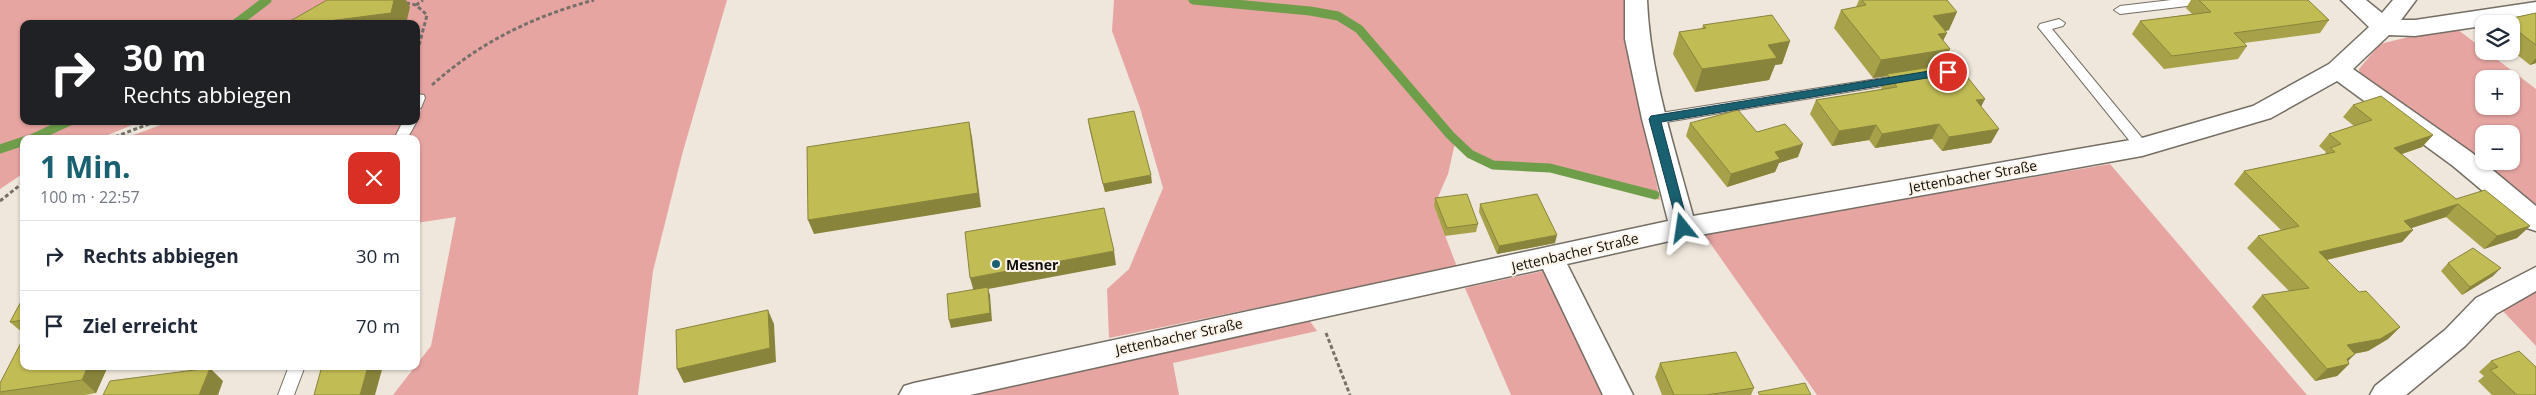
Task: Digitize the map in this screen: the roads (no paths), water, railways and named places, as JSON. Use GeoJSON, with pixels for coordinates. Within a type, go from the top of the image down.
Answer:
{"type":"FeatureCollection","features":[{"type":"Feature","properties":{"kind":"street"},"geometry":{"type":"LineString","coordinates":[[1636,0],[1637,39],[1654,119],[1683,228]]}},
{"type":"Feature","properties":{"kind":"street"},"geometry":{"type":"LineString","coordinates":[[2352,0],[2383,27],[2415,28],[2536,10]]}},
{"type":"Feature","properties":{"kind":"street","name":"Jettenbacher Straße"},"geometry":{"type":"LineString","coordinates":[[914,395],[1683,228],[2142,147],[2262,112],[2338,70],[2383,27],[2405,0]]}},
{"type":"Feature","properties":{"kind":"street"},"geometry":{"type":"LineString","coordinates":[[2338,70],[2462,158],[2536,221]]}},
{"type":"Feature","properties":{"kind":"street"},"geometry":{"type":"LineString","coordinates":[[1551,258],[1618,395]]}},
{"type":"Feature","properties":{"kind":"street"},"geometry":{"type":"LineString","coordinates":[[2385,395],[2455,338],[2486,306],[2536,278]]}},
{"type":"Feature","properties":{"kind":"lane"},"geometry":{"type":"LineString","coordinates":[[2120,10],[2204,0]]}},
{"type":"Feature","properties":{"kind":"lane"},"geometry":{"type":"LineString","coordinates":[[2059,23],[2044,27],[2142,147]]}},
{"type":"Feature","properties":{"kind":"lane"},"geometry":{"type":"LineString","coordinates":[[1654,119],[1918,76]]}},
{"type":"Feature","properties":{"kind":"lane"},"geometry":{"type":"LineString","coordinates":[[286,395],[295,370]]}},
{"type":"Feature","properties":{"kind":"waterway"},"geometry":{"type":"LineString","coordinates":[[240,20],[267,0]]}},
{"type":"Feature","properties":{"kind":"waterway"},"geometry":{"type":"LineString","coordinates":[[1193,0],[1310,11],[1338,16],[1359,29],[1450,135],[1470,154],[1493,165],[1550,168],[1655,195]]}},
{"type":"Feature","properties":{"kind":"waterway"},"geometry":{"type":"LineString","coordinates":[[40,135],[61,125]]}},
{"type":"Feature","properties":{"kind":"waterway"},"geometry":{"type":"LineString","coordinates":[[0,149],[20,142]]}},
{"type":"Feature","properties":{"kind":"place","name":"Mesner"},"geometry":{"type":"Point","coordinates":[996,264]}}]}
